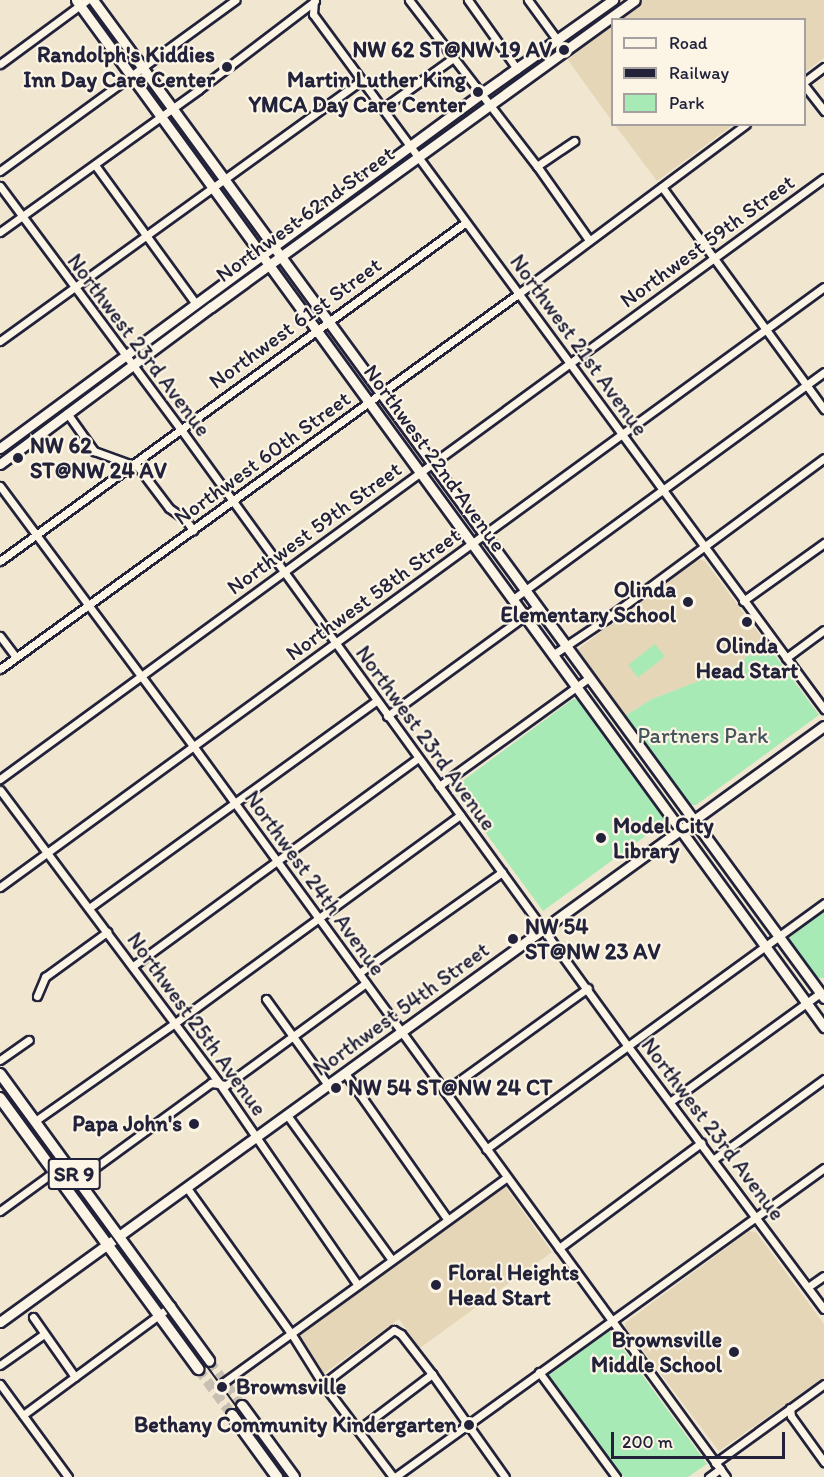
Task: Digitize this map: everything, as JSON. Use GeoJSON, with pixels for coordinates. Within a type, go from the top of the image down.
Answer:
{"type":"FeatureCollection","features":[{"type":"Feature","properties":{"kind":"main road","name":"Northwest 22nd Avenue"},"geometry":{"type":"LineString","coordinates":[[93,0],[822,995]]}},
{"type":"Feature","properties":{"kind":"main road","name":"Northwest 62nd Street"},"geometry":{"type":"LineString","coordinates":[[0,448],[482,93],[614,0]]}},
{"type":"Feature","properties":{"kind":"main road","name":"Northwest 62nd Street"},"geometry":{"type":"LineString","coordinates":[[0,464],[418,155],[635,0]]}},
{"type":"Feature","properties":{"kind":"main road","name":"Northwest 22nd Avenue"},"geometry":{"type":"LineString","coordinates":[[81,2],[131,75],[824,1027]]}},
{"type":"Feature","properties":{"kind":"main road","name":"Northwest 54th Street"},"geometry":{"type":"LineString","coordinates":[[0,1322],[824,726]]}},
{"type":"Feature","properties":{"kind":"main road","name":"SR 9"},"geometry":{"type":"LineString","coordinates":[[0,1074],[209,1361]]}},
{"type":"Feature","properties":{"kind":"main road","name":"SR 9"},"geometry":{"type":"LineString","coordinates":[[1,1102],[109,1244],[198,1369]]}},
{"type":"Feature","properties":{"kind":"main road"},"geometry":{"type":"LineString","coordinates":[[242,1407],[294,1477]]}},
{"type":"Feature","properties":{"kind":"main road"},"geometry":{"type":"LineString","coordinates":[[232,1415],[276,1477]]}},
{"type":"Feature","properties":{"kind":"main road"},"geometry":{"type":"LineString","coordinates":[[252,1443],[260,1438],[268,1442]]}},
{"type":"Feature","properties":{"kind":"street"},"geometry":{"type":"LineString","coordinates":[[0,171],[235,0]]}},
{"type":"Feature","properties":{"kind":"street"},"geometry":{"type":"LineString","coordinates":[[0,232],[95,165],[315,0]]}},
{"type":"Feature","properties":{"kind":"street","name":"Northwest 21st Avenue"},"geometry":{"type":"LineString","coordinates":[[315,0],[313,14],[824,709]]}},
{"type":"Feature","properties":{"kind":"street"},"geometry":{"type":"LineString","coordinates":[[409,0],[537,165],[589,240]]}},
{"type":"Feature","properties":{"kind":"street"},"geometry":{"type":"LineString","coordinates":[[468,0],[517,69]]}},
{"type":"Feature","properties":{"kind":"street"},"geometry":{"type":"LineString","coordinates":[[528,0],[558,41]]}},
{"type":"Feature","properties":{"kind":"street"},"geometry":{"type":"LineString","coordinates":[[0,64],[81,2]]}},
{"type":"Feature","properties":{"kind":"street"},"geometry":{"type":"LineString","coordinates":[[383,108],[453,58]]}},
{"type":"Feature","properties":{"kind":"street"},"geometry":{"type":"LineString","coordinates":[[806,81],[824,67]]}},
{"type":"Feature","properties":{"kind":"street"},"geometry":{"type":"LineString","coordinates":[[0,341],[362,80]]}},
{"type":"Feature","properties":{"kind":"street"},"geometry":{"type":"LineString","coordinates":[[806,86],[824,111]]}},
{"type":"Feature","properties":{"kind":"street","name":"Northwest 60th Street"},"geometry":{"type":"LineString","coordinates":[[0,669],[233,502],[744,126]]}},
{"type":"Feature","properties":{"kind":"street"},"geometry":{"type":"LineString","coordinates":[[537,165],[574,141]]}},
{"type":"Feature","properties":{"kind":"street"},"geometry":{"type":"LineString","coordinates":[[95,165],[196,304]]}},
{"type":"Feature","properties":{"kind":"street","name":"Northwest 59th Street"},"geometry":{"type":"LineString","coordinates":[[0,779],[824,178]]}},
{"type":"Feature","properties":{"kind":"street","name":"Northwest 23rd Avenue"},"geometry":{"type":"LineString","coordinates":[[0,186],[180,428],[334,644],[588,988],[627,1045],[824,1309]]}},
{"type":"Feature","properties":{"kind":"street"},"geometry":{"type":"LineString","coordinates":[[662,187],[824,409]]}},
{"type":"Feature","properties":{"kind":"street","name":"Northwest 61st Street"},"geometry":{"type":"LineString","coordinates":[[0,561],[465,222]]}},
{"type":"Feature","properties":{"kind":"street","name":"Northwest 58th Street"},"geometry":{"type":"LineString","coordinates":[[0,887],[824,286]]}},
{"type":"Feature","properties":{"kind":"street"},"geometry":{"type":"LineString","coordinates":[[513,599],[824,372]]}},
{"type":"Feature","properties":{"kind":"street"},"geometry":{"type":"LineString","coordinates":[[67,413],[94,451],[138,467],[169,508],[185,519],[194,530]]}},
{"type":"Feature","properties":{"kind":"street"},"geometry":{"type":"LineString","coordinates":[[554,654],[824,458]]}},
{"type":"Feature","properties":{"kind":"street","name":"Northwest 24th Avenue"},"geometry":{"type":"LineString","coordinates":[[0,486],[194,747],[726,1477]]}},
{"type":"Feature","properties":{"kind":"street"},"geometry":{"type":"LineString","coordinates":[[743,601],[824,543]]}},
{"type":"Feature","properties":{"kind":"street"},"geometry":{"type":"LineString","coordinates":[[387,716],[537,607]]}},
{"type":"Feature","properties":{"kind":"street"},"geometry":{"type":"LineString","coordinates":[[786,658],[824,630]]}},
{"type":"Feature","properties":{"kind":"street"},"geometry":{"type":"LineString","coordinates":[[0,636],[16,657]]}},
{"type":"Feature","properties":{"kind":"street"},"geometry":{"type":"LineString","coordinates":[[439,786],[589,678]]}},
{"type":"Feature","properties":{"kind":"street"},"geometry":{"type":"LineString","coordinates":[[89,908],[376,701]]}},
{"type":"Feature","properties":{"kind":"street"},"geometry":{"type":"LineString","coordinates":[[133,966],[418,758]]}},
{"type":"Feature","properties":{"kind":"street","name":"Northwest 25th Avenue"},"geometry":{"type":"LineString","coordinates":[[0,790],[219,1083],[358,1285]]}},
{"type":"Feature","properties":{"kind":"street"},"geometry":{"type":"LineString","coordinates":[[35,1121],[175,1023],[460,815]]}},
{"type":"Feature","properties":{"kind":"street"},"geometry":{"type":"LineString","coordinates":[[359,973],[502,872]]}},
{"type":"Feature","properties":{"kind":"street"},"geometry":{"type":"LineString","coordinates":[[486,1149],[824,903]]}},
{"type":"Feature","properties":{"kind":"street"},"geometry":{"type":"LineString","coordinates":[[37,996],[45,977],[107,932]]}},
{"type":"Feature","properties":{"kind":"street"},"geometry":{"type":"LineString","coordinates":[[78,1180],[211,1083],[226,1085],[366,982]]}},
{"type":"Feature","properties":{"kind":"street"},"geometry":{"type":"LineString","coordinates":[[444,1091],[588,988]]}},
{"type":"Feature","properties":{"kind":"street"},"geometry":{"type":"LineString","coordinates":[[671,1101],[806,1003],[822,995]]}},
{"type":"Feature","properties":{"kind":"street"},"geometry":{"type":"LineString","coordinates":[[266,999],[328,1085]]}},
{"type":"Feature","properties":{"kind":"street"},"geometry":{"type":"LineString","coordinates":[[0,1060],[29,1040]]}},
{"type":"Feature","properties":{"kind":"street"},"geometry":{"type":"LineString","coordinates":[[345,1073],[448,1220]]}},
{"type":"Feature","properties":{"kind":"street"},"geometry":{"type":"LineString","coordinates":[[714,1159],[824,1079]]}},
{"type":"Feature","properties":{"kind":"street"},"geometry":{"type":"LineString","coordinates":[[1,1102],[15,1094]]}},
{"type":"Feature","properties":{"kind":"street"},"geometry":{"type":"LineString","coordinates":[[287,1115],[392,1260]]}},
{"type":"Feature","properties":{"kind":"street"},"geometry":{"type":"LineString","coordinates":[[559,1248],[701,1143]]}},
{"type":"Feature","properties":{"kind":"street"},"geometry":{"type":"LineString","coordinates":[[187,1188],[291,1334],[323,1384],[394,1477],[824,1168]]}},
{"type":"Feature","properties":{"kind":"street"},"geometry":{"type":"LineString","coordinates":[[0,1211],[55,1172]]}},
{"type":"Feature","properties":{"kind":"street"},"geometry":{"type":"LineString","coordinates":[[224,1382],[507,1177]]}},
{"type":"Feature","properties":{"kind":"street"},"geometry":{"type":"LineString","coordinates":[[808,1287],[824,1276]]}},
{"type":"Feature","properties":{"kind":"street"},"geometry":{"type":"LineString","coordinates":[[23,1415],[171,1306]]}},
{"type":"Feature","properties":{"kind":"street"},"geometry":{"type":"LineString","coordinates":[[33,1317],[75,1377]]}},
{"type":"Feature","properties":{"kind":"street"},"geometry":{"type":"LineString","coordinates":[[323,1384],[394,1330],[401,1334],[432,1374],[505,1477]]}},
{"type":"Feature","properties":{"kind":"street"},"geometry":{"type":"LineString","coordinates":[[0,1365],[44,1334]]}},
{"type":"Feature","properties":{"kind":"street"},"geometry":{"type":"LineString","coordinates":[[540,1372],[616,1477]]}},
{"type":"Feature","properties":{"kind":"street"},"geometry":{"type":"LineString","coordinates":[[358,1430],[432,1374]]}},
{"type":"Feature","properties":{"kind":"street"},"geometry":{"type":"LineString","coordinates":[[0,1384],[68,1477]]}},
{"type":"Feature","properties":{"kind":"street"},"geometry":{"type":"LineString","coordinates":[[709,1477],[718,1466],[790,1408],[824,1384]]}},
{"type":"Feature","properties":{"kind":"street"},"geometry":{"type":"LineString","coordinates":[[790,1408],[791,1416],[824,1462]]}},
{"type":"Feature","properties":{"kind":"shaded area"},"geometry":{"type":"Polygon","coordinates":[[[643,0],[824,0],[824,58],[806,71],[806,18],[617,18],[643,0]]]}},
{"type":"Feature","properties":{"kind":"shaded area"},"geometry":{"type":"Polygon","coordinates":[[[611,23],[611,120],[565,56],[611,23]]]}},
{"type":"Feature","properties":{"kind":"shaded area"},"geometry":{"type":"Polygon","coordinates":[[[616,126],[732,126],[657,181],[616,126]]]}},
{"type":"Feature","properties":{"kind":"shaded area","name":"Olinda Elementary School"},"geometry":{"type":"Polygon","coordinates":[[[698,559],[705,561],[766,643],[730,669],[652,699],[625,716],[578,649],[698,559]]]}},
{"type":"Feature","properties":{"kind":"shaded area","name":"Floral Heights Head Start"},"geometry":{"type":"Polygon","coordinates":[[[504,1185],[552,1252],[420,1348],[399,1319],[322,1375],[298,1342],[299,1334],[504,1185]]]}},
{"type":"Feature","properties":{"kind":"shaded area","name":"Brownsville Middle School"},"geometry":{"type":"Polygon","coordinates":[[[749,1231],[756,1232],[824,1324],[824,1377],[719,1451],[625,1327],[625,1323],[749,1231]]]}},
{"type":"Feature","properties":{"kind":"green space","name":"Partners Park"},"geometry":{"type":"Polygon","coordinates":[[[766,643],[819,715],[696,805],[690,805],[625,716],[652,699],[730,669],[766,643]]]}},
{"type":"Feature","properties":{"kind":"green space"},"geometry":{"type":"Polygon","coordinates":[[[655,644],[665,657],[638,678],[628,665],[655,644]]]}},
{"type":"Feature","properties":{"kind":"green space"},"geometry":{"type":"Polygon","coordinates":[[[573,699],[580,700],[666,821],[543,911],[453,788],[573,699]]]}},
{"type":"Feature","properties":{"kind":"green space"},"geometry":{"type":"Polygon","coordinates":[[[824,911],[824,978],[816,978],[789,938],[824,911]]]}},
{"type":"Feature","properties":{"kind":"green space"},"geometry":{"type":"Polygon","coordinates":[[[610,1331],[707,1464],[688,1477],[624,1477],[549,1375],[610,1331]]]}},
{"type":"Feature","properties":{"kind":"tunnel"},"geometry":{"type":"LineString","coordinates":[[209,1361],[242,1406]]}},
{"type":"Feature","properties":{"kind":"tunnel"},"geometry":{"type":"LineString","coordinates":[[198,1369],[232,1415]]}},
{"type":"Feature","properties":{"kind":"railway"},"geometry":{"type":"LineString","coordinates":[[0,1083],[288,1477]]}},
{"type":"Feature","properties":{"kind":"place","name":"NW 62 ST@NW 19 AV"},"geometry":{"type":"Point","coordinates":[564,50]}},
{"type":"Feature","properties":{"kind":"place","name":"Randolph's Kiddies Inn Day Care Center"},"geometry":{"type":"Point","coordinates":[227,67]}},
{"type":"Feature","properties":{"kind":"place","name":"Martin Luther King YMCA Day Care Center"},"geometry":{"type":"Point","coordinates":[478,92]}},
{"type":"Feature","properties":{"kind":"place","name":"NW 62 ST@NW 24 AV"},"geometry":{"type":"Point","coordinates":[18,458]}},
{"type":"Feature","properties":{"kind":"place","name":"Olinda Elementary School"},"geometry":{"type":"Point","coordinates":[688,602]}},
{"type":"Feature","properties":{"kind":"place","name":"Olinda Head Start"},"geometry":{"type":"Point","coordinates":[747,622]}},
{"type":"Feature","properties":{"kind":"place","name":"Model City Library"},"geometry":{"type":"Point","coordinates":[601,838]}},
{"type":"Feature","properties":{"kind":"place","name":"NW 54 ST@NW 23 AV"},"geometry":{"type":"Point","coordinates":[513,939]}},
{"type":"Feature","properties":{"kind":"place","name":"NW 54 ST@NW 24 CT"},"geometry":{"type":"Point","coordinates":[336,1088]}},
{"type":"Feature","properties":{"kind":"place","name":"Papa John's"},"geometry":{"type":"Point","coordinates":[194,1124]}},
{"type":"Feature","properties":{"kind":"place","name":"Floral Heights Head Start"},"geometry":{"type":"Point","coordinates":[436,1285]}},
{"type":"Feature","properties":{"kind":"place","name":"Brownsville Middle School"},"geometry":{"type":"Point","coordinates":[734,1352]}},
{"type":"Feature","properties":{"kind":"place","name":"Brownsville"},"geometry":{"type":"Point","coordinates":[222,1387]}},
{"type":"Feature","properties":{"kind":"place","name":"Bethany Community Kindergarten"},"geometry":{"type":"Point","coordinates":[469,1425]}}]}
